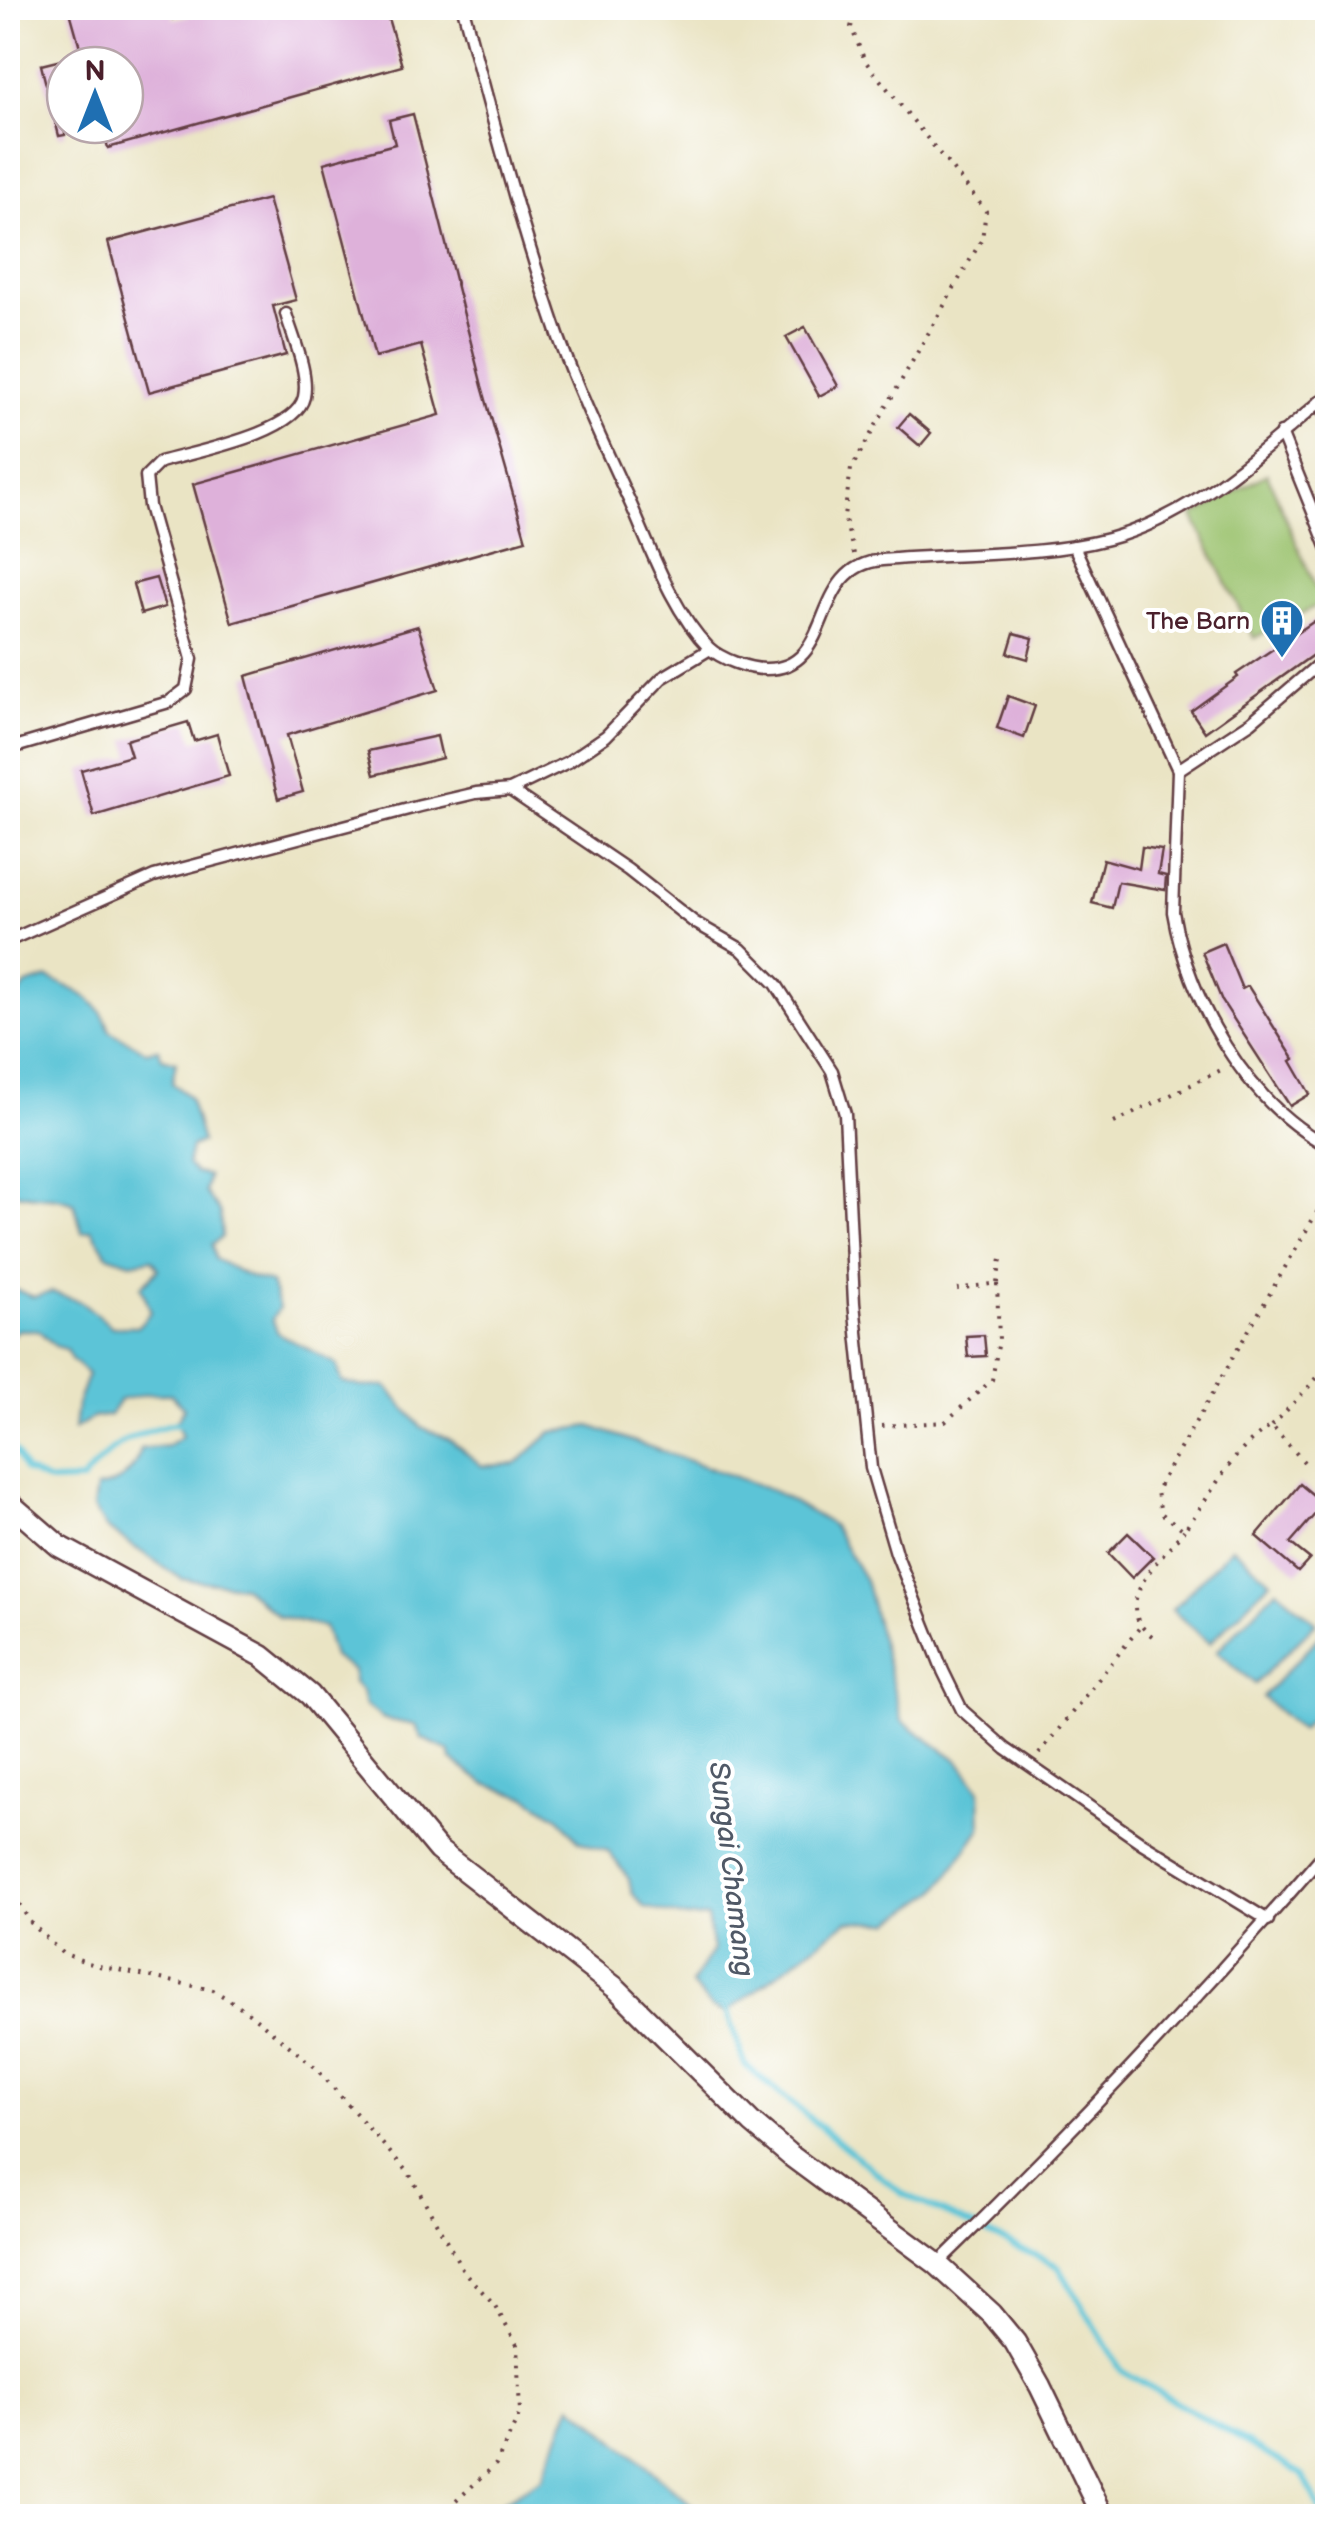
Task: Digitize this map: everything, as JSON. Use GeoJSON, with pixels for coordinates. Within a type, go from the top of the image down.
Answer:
{"type":"FeatureCollection","features":[{"type":"Feature","properties":{"kind":"street"},"geometry":{"type":"LineString","coordinates":[[8,1502],[59,1546],[262,1656],[292,1678],[422,1834],[446,1857],[617,1989],[790,2156],[938,2264],[992,2314],[1015,2342],[1103,2516]]}},
{"type":"Feature","properties":{"kind":"lane"},"geometry":{"type":"LineString","coordinates":[[463,8],[507,171],[560,339],[664,578],[710,649],[752,668],[769,670],[788,664],[815,640],[831,592],[866,562],[1074,546],[1140,528],[1173,512],[1258,456],[1324,398],[1328,420]]}},
{"type":"Feature","properties":{"kind":"lane"},"geometry":{"type":"LineString","coordinates":[[8,749],[168,702],[186,688],[192,659],[149,506],[146,476],[160,462],[274,428],[300,408],[304,377],[286,314]]}},
{"type":"Feature","properties":{"kind":"lane"},"geometry":{"type":"LineString","coordinates":[[1280,433],[1328,549]]}},
{"type":"Feature","properties":{"kind":"lane"},"geometry":{"type":"LineString","coordinates":[[1074,546],[1178,770],[1173,912],[1177,933],[1212,1024],[1236,1062],[1284,1115],[1328,1146]]}},
{"type":"Feature","properties":{"kind":"lane"},"geometry":{"type":"LineString","coordinates":[[8,942],[154,876],[420,806],[510,790],[568,762],[606,736],[662,678],[710,649]]}},
{"type":"Feature","properties":{"kind":"lane"},"geometry":{"type":"LineString","coordinates":[[1178,770],[1251,722],[1328,656]]}},
{"type":"Feature","properties":{"kind":"lane"},"geometry":{"type":"LineString","coordinates":[[510,790],[628,870],[694,922],[742,948],[776,984],[832,1071],[840,1090],[846,1129],[854,1303],[865,1427],[880,1509],[954,1695],[976,1725],[1030,1766],[1142,1843],[1268,1920]]}},
{"type":"Feature","properties":{"kind":"lane"},"geometry":{"type":"LineString","coordinates":[[938,2264],[1268,1920],[1328,1850]]}},
{"type":"Feature","properties":{"kind":"path"},"geometry":{"type":"LineString","coordinates":[[858,8],[852,28],[865,62],[986,211],[982,239],[852,469],[844,516],[858,568]]}},
{"type":"Feature","properties":{"kind":"path"},"geometry":{"type":"LineString","coordinates":[[1114,1123],[1236,1062]]}},
{"type":"Feature","properties":{"kind":"path"},"geometry":{"type":"LineString","coordinates":[[1184,1530],[1161,1513],[1158,1492],[1328,1193]]}},
{"type":"Feature","properties":{"kind":"path"},"geometry":{"type":"LineString","coordinates":[[865,1427],[945,1422],[992,1380],[1000,1340],[997,1282],[1002,1253]]}},
{"type":"Feature","properties":{"kind":"path"},"geometry":{"type":"LineString","coordinates":[[957,1289],[997,1282]]}},
{"type":"Feature","properties":{"kind":"path"},"geometry":{"type":"LineString","coordinates":[[1152,1636],[1140,1627],[1133,1611],[1138,1589],[1206,1503],[1238,1451],[1272,1426],[1328,1366]]}},
{"type":"Feature","properties":{"kind":"path"},"geometry":{"type":"LineString","coordinates":[[1272,1426],[1304,1462]]}},
{"type":"Feature","properties":{"kind":"path"},"geometry":{"type":"LineString","coordinates":[[1030,1766],[1140,1627]]}},
{"type":"Feature","properties":{"kind":"path"},"geometry":{"type":"LineString","coordinates":[[8,1886],[31,1923],[62,1952],[94,1964],[213,1990],[244,2008],[315,2067],[410,2175],[464,2272],[494,2304],[517,2345],[520,2412],[496,2464],[455,2502],[427,2516]]}},
{"type":"Feature","properties":{"kind":"green space"},"geometry":{"type":"Polygon","coordinates":[[[1267,474],[1322,603],[1254,638],[1193,516],[1267,474]]]}},
{"type":"Feature","properties":{"kind":"water"},"geometry":{"type":"Polygon","coordinates":[[[48,978],[94,1003],[110,1031],[146,1051],[158,1049],[162,1058],[176,1062],[172,1083],[189,1097],[202,1142],[191,1147],[187,1164],[195,1173],[208,1176],[205,1192],[220,1213],[222,1237],[212,1244],[215,1259],[271,1283],[279,1308],[272,1319],[278,1333],[336,1364],[342,1382],[363,1387],[386,1386],[421,1427],[449,1439],[482,1466],[516,1464],[552,1432],[590,1426],[772,1490],[832,1525],[865,1580],[902,1721],[959,1761],[980,1790],[981,1828],[937,1891],[891,1922],[847,1921],[726,2013],[712,2008],[691,1984],[713,1950],[707,1917],[687,1918],[644,1907],[608,1851],[578,1841],[561,1819],[527,1797],[485,1784],[452,1760],[449,1751],[422,1738],[415,1725],[384,1719],[365,1705],[362,1692],[353,1683],[353,1671],[333,1657],[324,1627],[278,1616],[242,1586],[182,1579],[106,1528],[93,1508],[96,1488],[125,1476],[140,1449],[167,1446],[182,1436],[176,1423],[184,1408],[171,1394],[147,1394],[120,1400],[110,1415],[92,1418],[74,1429],[77,1404],[88,1374],[66,1349],[55,1346],[38,1330],[18,1330],[8,1338],[8,1287],[34,1297],[52,1292],[82,1302],[112,1327],[137,1327],[151,1312],[141,1286],[159,1269],[152,1259],[131,1263],[107,1255],[92,1230],[82,1232],[74,1203],[14,1192],[13,1208],[8,1209],[8,1007],[26,985],[48,978]]]}},
{"type":"Feature","properties":{"kind":"water"},"geometry":{"type":"Polygon","coordinates":[[[1232,1547],[1271,1581],[1210,1643],[1172,1610],[1232,1547]]]}},
{"type":"Feature","properties":{"kind":"water"},"geometry":{"type":"Polygon","coordinates":[[[1277,1589],[1316,1623],[1255,1684],[1217,1651],[1277,1589]]]}},
{"type":"Feature","properties":{"kind":"water"},"geometry":{"type":"Polygon","coordinates":[[[1322,1634],[1327,1639],[1327,1702],[1300,1730],[1262,1697],[1322,1634]]]}},
{"type":"Feature","properties":{"kind":"water"},"geometry":{"type":"Polygon","coordinates":[[[572,2404],[705,2516],[479,2516],[542,2478],[572,2404]]]}},
{"type":"Feature","properties":{"kind":"building"},"geometry":{"type":"Polygon","coordinates":[[[69,8],[171,8],[174,19],[216,8],[385,8],[402,66],[145,138],[145,45],[79,45],[69,8]]]}},
{"type":"Feature","properties":{"kind":"building"},"geometry":{"type":"Polygon","coordinates":[[[413,114],[482,386],[526,540],[232,623],[193,484],[440,415],[421,345],[375,357],[324,163],[395,144],[389,120],[413,114]]]}},
{"type":"Feature","properties":{"kind":"building"},"geometry":{"type":"Polygon","coordinates":[[[268,199],[296,300],[273,306],[286,355],[149,392],[108,242],[268,199]]]}},
{"type":"Feature","properties":{"kind":"building"},"geometry":{"type":"Polygon","coordinates":[[[805,327],[838,386],[819,396],[786,337],[805,327]]]}},
{"type":"Feature","properties":{"kind":"building"},"geometry":{"type":"Polygon","coordinates":[[[909,414],[931,433],[920,446],[898,427],[909,414]]]}},
{"type":"Feature","properties":{"kind":"building"},"geometry":{"type":"Polygon","coordinates":[[[156,578],[165,607],[141,614],[133,584],[156,578]]]}},
{"type":"Feature","properties":{"kind":"building","name":"The Barn"},"geometry":{"type":"Polygon","coordinates":[[[1316,620],[1328,637],[1328,644],[1205,732],[1191,711],[1238,677],[1236,674],[1316,620]]]}},
{"type":"Feature","properties":{"kind":"building"},"geometry":{"type":"Polygon","coordinates":[[[418,626],[438,690],[287,735],[303,792],[278,799],[246,676],[418,626]]]}},
{"type":"Feature","properties":{"kind":"building"},"geometry":{"type":"Polygon","coordinates":[[[1014,633],[1033,638],[1028,659],[1008,653],[1014,633]]]}},
{"type":"Feature","properties":{"kind":"building"},"geometry":{"type":"Polygon","coordinates":[[[1008,696],[1035,706],[1024,738],[997,728],[1008,696]]]}},
{"type":"Feature","properties":{"kind":"building"},"geometry":{"type":"Polygon","coordinates":[[[188,722],[194,741],[217,734],[229,776],[94,816],[81,770],[131,756],[126,740],[188,722]]]}},
{"type":"Feature","properties":{"kind":"building"},"geometry":{"type":"Polygon","coordinates":[[[437,736],[442,758],[374,775],[368,751],[437,736]]]}},
{"type":"Feature","properties":{"kind":"building"},"geometry":{"type":"Polygon","coordinates":[[[1142,847],[1162,850],[1158,874],[1166,876],[1165,890],[1118,882],[1112,908],[1092,903],[1103,859],[1139,869],[1142,847]]]}},
{"type":"Feature","properties":{"kind":"building"},"geometry":{"type":"Polygon","coordinates":[[[1223,943],[1242,989],[1248,986],[1294,1059],[1291,1061],[1310,1094],[1290,1106],[1222,1001],[1202,952],[1223,943]]]}},
{"type":"Feature","properties":{"kind":"building"},"geometry":{"type":"Polygon","coordinates":[[[984,1335],[986,1356],[968,1357],[966,1336],[984,1335]]]}},
{"type":"Feature","properties":{"kind":"building"},"geometry":{"type":"Polygon","coordinates":[[[1300,1484],[1324,1504],[1290,1543],[1310,1559],[1298,1572],[1256,1536],[1300,1484]]]}},
{"type":"Feature","properties":{"kind":"building"},"geometry":{"type":"Polygon","coordinates":[[[1128,1533],[1153,1557],[1132,1578],[1108,1553],[1128,1533]]]}},
{"type":"Feature","properties":{"kind":"waterway","name":"Sungai Chamang"},"geometry":{"type":"LineString","coordinates":[[8,1444],[25,1471],[50,1482],[82,1481],[123,1442],[176,1423],[183,1427]]}},
{"type":"Feature","properties":{"kind":"waterway","name":"Sungai Chamang"},"geometry":{"type":"LineString","coordinates":[[726,2007],[745,2065],[901,2193],[1058,2266],[1121,2370],[1303,2475],[1323,2516]]}},
{"type":"Feature","properties":{"kind":"place","name":"The Barn"},"geometry":{"type":"Point","coordinates":[1282,659]}}]}
